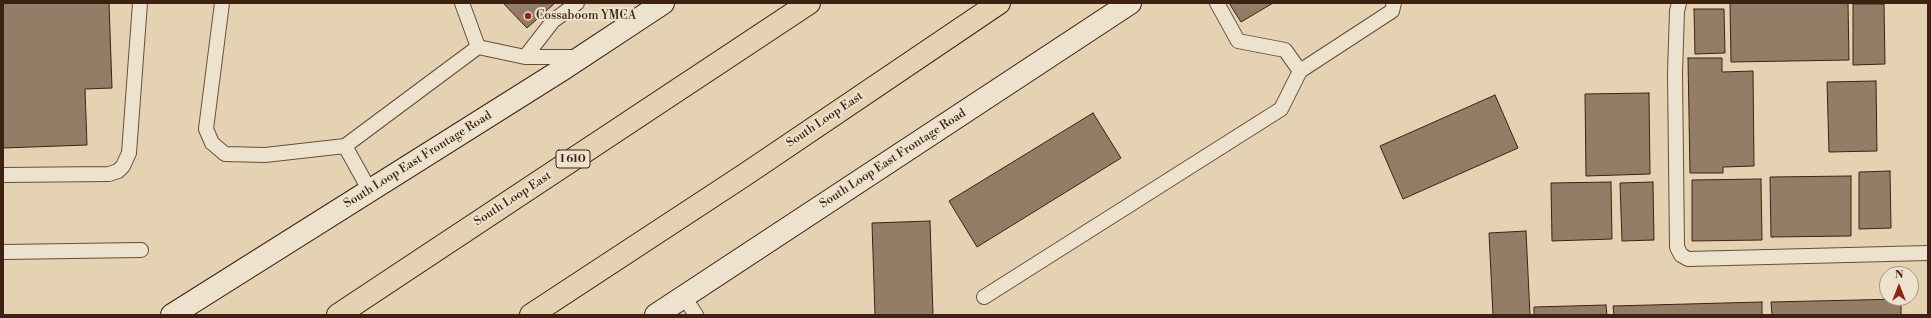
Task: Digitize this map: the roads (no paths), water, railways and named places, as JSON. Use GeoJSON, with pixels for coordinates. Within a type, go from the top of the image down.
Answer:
{"type":"FeatureCollection","features":[{"type":"Feature","properties":{"kind":"highway","name":"South Loop East"},"geometry":{"type":"LineString","coordinates":[[338,315],[809,3]]}},
{"type":"Feature","properties":{"kind":"highway","name":"South Loop East"},"geometry":{"type":"LineString","coordinates":[[530,315],[746,174],[999,3]]}},
{"type":"Feature","properties":{"kind":"main road","name":"South Loop East Frontage Road"},"geometry":{"type":"LineString","coordinates":[[172,315],[581,57],[663,3]]}},
{"type":"Feature","properties":{"kind":"main road","name":"South Loop East Frontage Road"},"geometry":{"type":"LineString","coordinates":[[656,315],[1130,3]]}},
{"type":"Feature","properties":{"kind":"lane"},"geometry":{"type":"LineString","coordinates":[[3,175],[109,174],[118,171],[123,166],[129,152],[140,3]]}},
{"type":"Feature","properties":{"kind":"lane"},"geometry":{"type":"LineString","coordinates":[[222,3],[206,130],[212,143],[225,154],[265,155],[345,146],[478,47],[525,57],[581,57]]}},
{"type":"Feature","properties":{"kind":"lane"},"geometry":{"type":"LineString","coordinates":[[462,3],[478,47]]}},
{"type":"Feature","properties":{"kind":"lane"},"geometry":{"type":"LineString","coordinates":[[525,57],[553,21],[577,3]]}},
{"type":"Feature","properties":{"kind":"lane"},"geometry":{"type":"LineString","coordinates":[[1217,3],[1238,41],[1285,50],[1300,71]]}},
{"type":"Feature","properties":{"kind":"lane"},"geometry":{"type":"LineString","coordinates":[[984,297],[1282,109],[1300,71],[1392,11],[1394,3]]}},
{"type":"Feature","properties":{"kind":"lane"},"geometry":{"type":"LineString","coordinates":[[1679,3],[1675,73],[1678,246],[1681,255],[1688,259],[1928,253]]}},
{"type":"Feature","properties":{"kind":"lane"},"geometry":{"type":"LineString","coordinates":[[345,146],[370,191]]}},
{"type":"Feature","properties":{"kind":"lane"},"geometry":{"type":"LineString","coordinates":[[3,252],[141,250]]}},
{"type":"Feature","properties":{"kind":"lane"},"geometry":{"type":"LineString","coordinates":[[684,297],[696,315]]}},
{"type":"Feature","properties":{"kind":"place","name":"Cossaboom YMCA"},"geometry":{"type":"Point","coordinates":[528,16]}}]}
